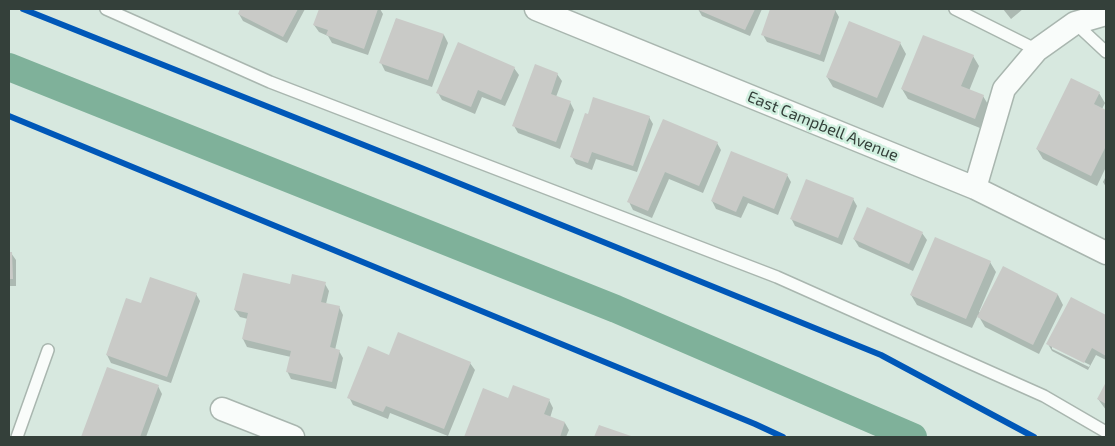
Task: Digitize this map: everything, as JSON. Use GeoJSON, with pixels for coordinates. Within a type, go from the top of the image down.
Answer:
{"type":"FeatureCollection","features":[{"type":"Feature","properties":{"kind":"street","name":"East Campbell Avenue"},"geometry":{"type":"LineString","coordinates":[[536,9],[975,188],[1106,253]]}},
{"type":"Feature","properties":{"kind":"street"},"geometry":{"type":"LineString","coordinates":[[975,188],[1004,89],[1037,50],[1075,24],[1106,14]]}},
{"type":"Feature","properties":{"kind":"street"},"geometry":{"type":"LineString","coordinates":[[222,409],[293,437]]}},
{"type":"Feature","properties":{"kind":"lane"},"geometry":{"type":"LineString","coordinates":[[106,9],[270,82],[777,277],[1044,396],[1106,432]]}},
{"type":"Feature","properties":{"kind":"lane"},"geometry":{"type":"LineString","coordinates":[[955,9],[1037,50]]}},
{"type":"Feature","properties":{"kind":"lane"},"geometry":{"type":"LineString","coordinates":[[1075,24],[1106,52]]}},
{"type":"Feature","properties":{"kind":"lane"},"geometry":{"type":"LineString","coordinates":[[17,437],[48,350]]}},
{"type":"Feature","properties":{"kind":"building"},"geometry":{"type":"Polygon","coordinates":[[[240,9],[298,9],[283,37],[238,14],[240,9]]]}},
{"type":"Feature","properties":{"kind":"building"},"geometry":{"type":"Polygon","coordinates":[[[319,9],[378,9],[364,49],[326,35],[328,30],[313,25],[319,9]]]}},
{"type":"Feature","properties":{"kind":"building"},"geometry":{"type":"Polygon","coordinates":[[[696,9],[755,9],[745,30],[696,9]]]}},
{"type":"Feature","properties":{"kind":"building"},"geometry":{"type":"Polygon","coordinates":[[[770,9],[836,9],[820,55],[761,35],[770,9]]]}},
{"type":"Feature","properties":{"kind":"building"},"geometry":{"type":"Polygon","coordinates":[[[396,18],[444,34],[428,80],[379,63],[396,18]]]}},
{"type":"Feature","properties":{"kind":"building"},"geometry":{"type":"Polygon","coordinates":[[[849,21],[901,42],[877,98],[826,77],[849,21]]]}},
{"type":"Feature","properties":{"kind":"building"},"geometry":{"type":"Polygon","coordinates":[[[923,35],[974,55],[961,86],[984,95],[975,119],[901,89],[923,35]]]}},
{"type":"Feature","properties":{"kind":"building"},"geometry":{"type":"Polygon","coordinates":[[[458,42],[515,67],[501,100],[478,90],[471,107],[436,93],[458,42]]]}},
{"type":"Feature","properties":{"kind":"building"},"geometry":{"type":"Polygon","coordinates":[[[535,64],[558,73],[551,94],[571,101],[556,142],[512,126],[535,64]]]}},
{"type":"Feature","properties":{"kind":"building"},"geometry":{"type":"Polygon","coordinates":[[[1071,78],[1100,92],[1094,104],[1106,110],[1106,146],[1091,176],[1036,149],[1071,78]]]}},
{"type":"Feature","properties":{"kind":"building"},"geometry":{"type":"Polygon","coordinates":[[[593,97],[650,116],[633,166],[592,152],[588,163],[570,157],[585,113],[588,114],[593,97]]]}},
{"type":"Feature","properties":{"kind":"building"},"geometry":{"type":"Polygon","coordinates":[[[663,119],[718,142],[699,186],[665,172],[648,211],[627,202],[663,119]]]}},
{"type":"Feature","properties":{"kind":"building"},"geometry":{"type":"Polygon","coordinates":[[[731,151],[788,174],[774,209],[743,196],[736,212],[711,201],[731,151]]]}},
{"type":"Feature","properties":{"kind":"building"},"geometry":{"type":"Polygon","coordinates":[[[806,179],[854,198],[838,238],[790,219],[806,179]]]}},
{"type":"Feature","properties":{"kind":"building"},"geometry":{"type":"Polygon","coordinates":[[[867,207],[923,232],[909,264],[853,239],[867,207]]]}},
{"type":"Feature","properties":{"kind":"building"},"geometry":{"type":"Polygon","coordinates":[[[935,237],[991,261],[966,319],[910,295],[935,237]]]}},
{"type":"Feature","properties":{"kind":"building"},"geometry":{"type":"Polygon","coordinates":[[[9,252],[12,252],[13,279],[9,279],[9,252]]]}},
{"type":"Feature","properties":{"kind":"building"},"geometry":{"type":"Polygon","coordinates":[[[1003,266],[1058,294],[1033,345],[977,317],[1003,266]]]}},
{"type":"Feature","properties":{"kind":"building"},"geometry":{"type":"Polygon","coordinates":[[[243,273],[290,284],[292,274],[326,282],[321,302],[340,306],[330,347],[340,350],[332,382],[286,372],[291,351],[242,339],[248,313],[234,310],[243,273]]]}},
{"type":"Feature","properties":{"kind":"building"},"geometry":{"type":"Polygon","coordinates":[[[150,277],[197,293],[167,377],[106,355],[126,298],[141,303],[150,277]]]}},
{"type":"Feature","properties":{"kind":"building"},"geometry":{"type":"Polygon","coordinates":[[[1071,297],[1106,315],[1106,356],[1092,348],[1084,363],[1046,344],[1071,297]]]}},
{"type":"Feature","properties":{"kind":"building"},"geometry":{"type":"Polygon","coordinates":[[[398,332],[471,362],[444,429],[386,406],[383,412],[347,398],[368,346],[389,355],[398,332]]]}},
{"type":"Feature","properties":{"kind":"building"},"geometry":{"type":"Polygon","coordinates":[[[107,367],[159,385],[140,437],[81,437],[107,367]]]}},
{"type":"Feature","properties":{"kind":"building"},"geometry":{"type":"Polygon","coordinates":[[[1106,382],[1106,404],[1097,399],[1106,382]]]}},
{"type":"Feature","properties":{"kind":"building"},"geometry":{"type":"Polygon","coordinates":[[[513,385],[550,399],[544,414],[565,422],[560,437],[464,437],[483,388],[508,398],[513,385]]]}},
{"type":"Feature","properties":{"kind":"building"},"geometry":{"type":"Polygon","coordinates":[[[599,425],[634,437],[594,437],[599,425]]]}},
{"type":"Feature","properties":{"kind":"waterway"},"geometry":{"type":"LineString","coordinates":[[9,67],[616,309],[913,437]]}},
{"type":"Feature","properties":{"kind":"cycle path"},"geometry":{"type":"LineString","coordinates":[[23,9],[419,167],[881,355],[1034,437]]}},
{"type":"Feature","properties":{"kind":"cycle path"},"geometry":{"type":"LineString","coordinates":[[9,116],[783,437]]}}]}
